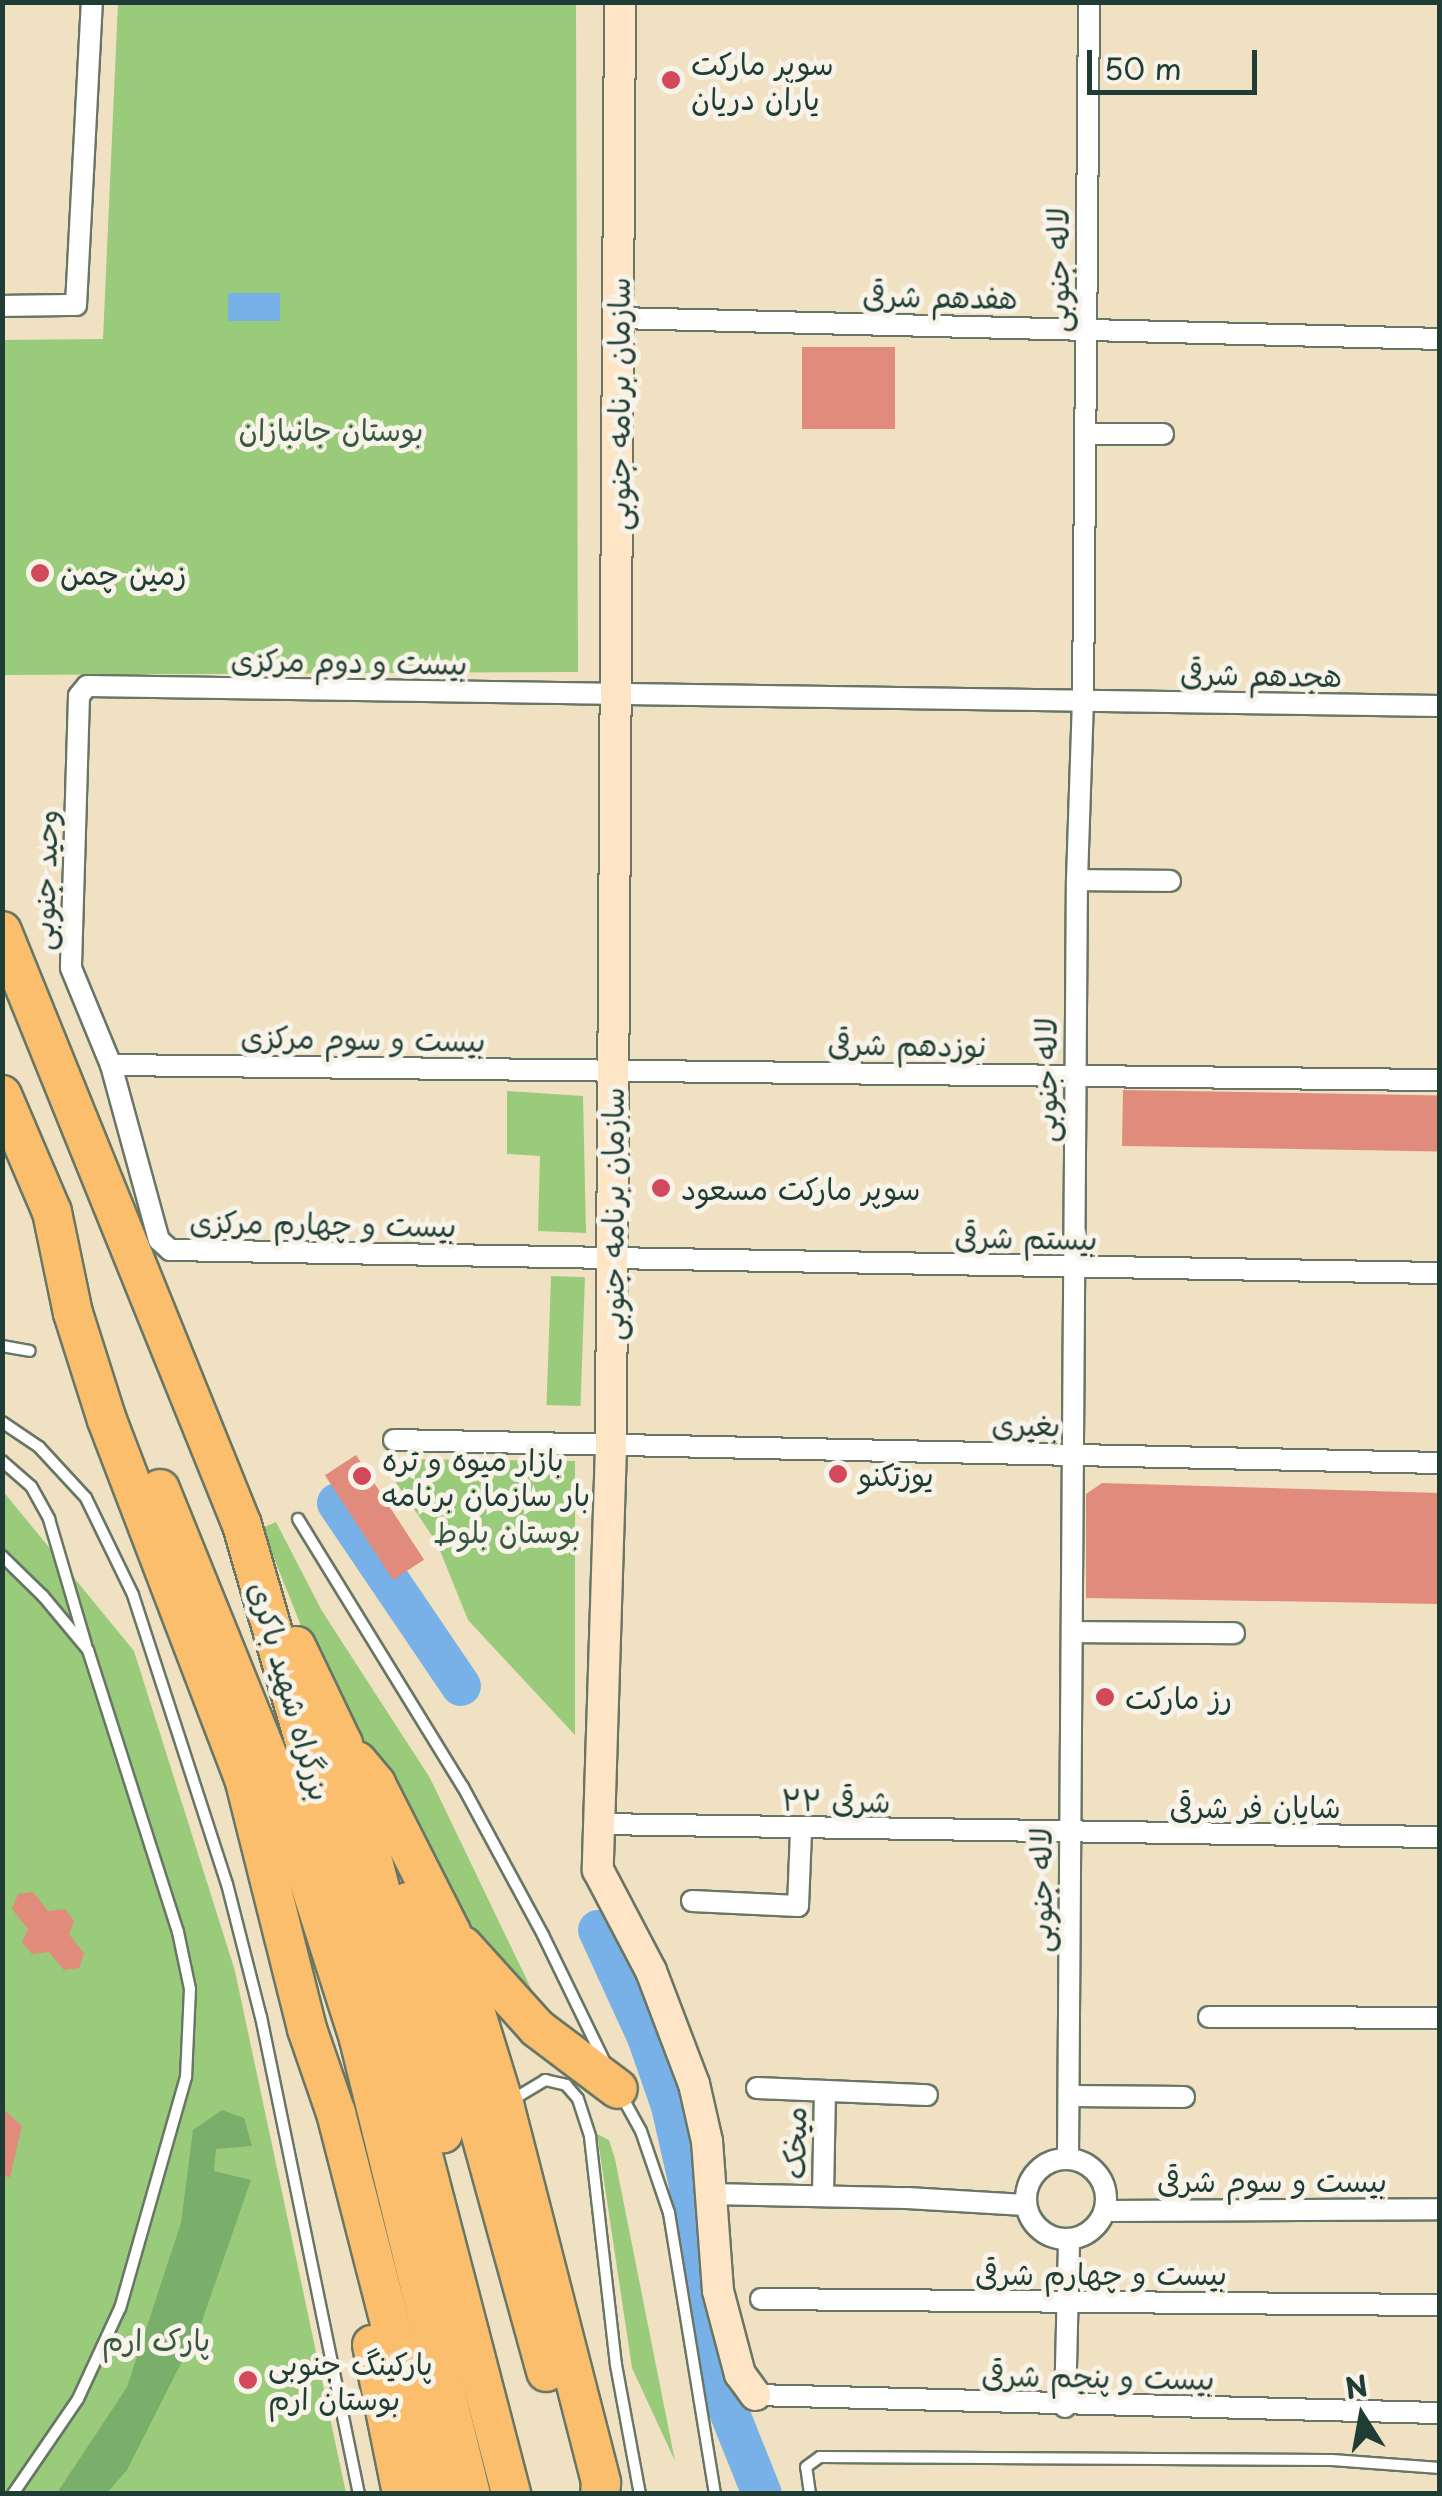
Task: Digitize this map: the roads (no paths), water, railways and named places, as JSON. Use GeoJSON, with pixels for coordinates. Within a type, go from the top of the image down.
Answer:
{"type":"FeatureCollection","features":[{"type":"Feature","properties":{"kind":"highway","name":"بزرگراه شهید باکری"},"geometry":{"type":"LineString","coordinates":[[2,931],[185,1376],[249,1550],[521,2483]]}},
{"type":"Feature","properties":{"kind":"highway"},"geometry":{"type":"LineString","coordinates":[[2,1095],[272,1766],[359,2039],[440,2468]]}},
{"type":"Feature","properties":{"kind":"highway"},"geometry":{"type":"LineString","coordinates":[[52,1212],[73,1313],[107,1420],[244,1778],[307,2029],[336,2113],[440,2468],[471,2494]]}},
{"type":"Feature","properties":{"kind":"highway"},"geometry":{"type":"LineString","coordinates":[[249,1550],[343,1744],[388,1861],[408,1900],[479,2128],[574,2473],[584,2494]]}},
{"type":"Feature","properties":{"kind":"highway"},"geometry":{"type":"LineString","coordinates":[[343,1744],[376,1784],[451,1932],[504,2108],[601,2483],[600,2494]]}},
{"type":"Feature","properties":{"kind":"highway"},"geometry":{"type":"LineString","coordinates":[[343,1744],[521,2483]]}},
{"type":"Feature","properties":{"kind":"highway"},"geometry":{"type":"LineString","coordinates":[[451,1932],[537,2028],[618,2089]]}},
{"type":"Feature","properties":{"kind":"highway"},"geometry":{"type":"LineString","coordinates":[[307,2029],[314,2092],[402,2494]]}},
{"type":"Feature","properties":{"kind":"street"},"geometry":{"type":"LineString","coordinates":[[2,306],[76,305],[92,2]]}},
{"type":"Feature","properties":{"kind":"street","name":"سازمان برنامه جنوبی"},"geometry":{"type":"LineString","coordinates":[[620,2],[610,1446],[598,1870],[651,1972],[694,2084],[707,2141],[718,2292],[740,2374],[754,2396]]}},
{"type":"Feature","properties":{"kind":"street","name":"لاله جنوبی"},"geometry":{"type":"LineString","coordinates":[[1068,2158],[1076,880],[1083,703],[1089,2]]}},
{"type":"Feature","properties":{"kind":"street","name":"هفدهم شرقی"},"geometry":{"type":"LineString","coordinates":[[618,318],[1440,338]]}},
{"type":"Feature","properties":{"kind":"street"},"geometry":{"type":"LineString","coordinates":[[1086,434],[1163,434]]}},
{"type":"Feature","properties":{"kind":"street","name":"بیست و دوم مرکزی"},"geometry":{"type":"LineString","coordinates":[[81,690],[87,686],[1083,703]]}},
{"type":"Feature","properties":{"kind":"street","name":"وحید جنوبی"},"geometry":{"type":"LineString","coordinates":[[81,690],[71,968],[112,1065]]}},
{"type":"Feature","properties":{"kind":"street","name":"هجدهم شرقی"},"geometry":{"type":"LineString","coordinates":[[1083,703],[1440,706]]}},
{"type":"Feature","properties":{"kind":"street"},"geometry":{"type":"LineString","coordinates":[[1076,880],[1170,881]]}},
{"type":"Feature","properties":{"kind":"street","name":"بیست و سوم مرکزی"},"geometry":{"type":"LineString","coordinates":[[112,1065],[613,1070]]}},
{"type":"Feature","properties":{"kind":"street","name":"بیست و چهارم مرکزی"},"geometry":{"type":"LineString","coordinates":[[112,1065],[159,1240],[170,1250],[612,1261]]}},
{"type":"Feature","properties":{"kind":"street","name":"نوزدهم شرقی"},"geometry":{"type":"LineString","coordinates":[[613,1070],[1440,1080]]}},
{"type":"Feature","properties":{"kind":"street","name":"بیستم شرقی"},"geometry":{"type":"LineString","coordinates":[[612,1261],[1440,1274]]}},
{"type":"Feature","properties":{"kind":"street","name":"بغیری"},"geometry":{"type":"LineString","coordinates":[[394,1440],[1440,1463]]}},
{"type":"Feature","properties":{"kind":"street"},"geometry":{"type":"LineString","coordinates":[[1072,1632],[1234,1633]]}},
{"type":"Feature","properties":{"kind":"street","name":"۲۲ شرقی"},"geometry":{"type":"LineString","coordinates":[[600,1824],[1070,1834]]}},
{"type":"Feature","properties":{"kind":"street"},"geometry":{"type":"LineString","coordinates":[[692,1901],[798,1906],[801,1830]]}},
{"type":"Feature","properties":{"kind":"street","name":"شایان فر شرقی"},"geometry":{"type":"LineString","coordinates":[[1070,1834],[1440,1837]]}},
{"type":"Feature","properties":{"kind":"street"},"geometry":{"type":"LineString","coordinates":[[1208,2017],[1440,2018]]}},
{"type":"Feature","properties":{"kind":"street","name":"میخک"},"geometry":{"type":"LineString","coordinates":[[757,2088],[927,2095]]}},
{"type":"Feature","properties":{"kind":"street","name":"میخک"},"geometry":{"type":"LineString","coordinates":[[823,2196],[825,2091]]}},
{"type":"Feature","properties":{"kind":"street"},"geometry":{"type":"LineString","coordinates":[[1071,2096],[1184,2098]]}},
{"type":"Feature","properties":{"kind":"street"},"geometry":{"type":"LineString","coordinates":[[1068,2158],[1091,2167],[1099,2176],[1105,2186],[1105,2211],[1091,2231],[1057,2239],[1036,2227],[1025,2206],[1028,2182],[1056,2159],[1068,2158]]}},
{"type":"Feature","properties":{"kind":"street"},"geometry":{"type":"LineString","coordinates":[[710,2194],[1025,2206]]}},
{"type":"Feature","properties":{"kind":"street","name":"بیست و سوم شرقی"},"geometry":{"type":"LineString","coordinates":[[1105,2211],[1440,2208]]}},
{"type":"Feature","properties":{"kind":"street"},"geometry":{"type":"LineString","coordinates":[[1065,2407],[1069,2239]]}},
{"type":"Feature","properties":{"kind":"street","name":"بیست و چهارم شرقی"},"geometry":{"type":"LineString","coordinates":[[761,2299],[1440,2304]]}},
{"type":"Feature","properties":{"kind":"street","name":"بیست و پنجم شرقی"},"geometry":{"type":"LineString","coordinates":[[754,2396],[1065,2407],[1440,2413]]}},
{"type":"Feature","properties":{"kind":"lane"},"geometry":{"type":"LineString","coordinates":[[2,1346],[30,1350]]}},
{"type":"Feature","properties":{"kind":"lane"},"geometry":{"type":"LineString","coordinates":[[2,1422],[39,1447],[86,1498],[139,1612],[226,1884],[261,2017],[359,2494]]}},
{"type":"Feature","properties":{"kind":"lane"},"geometry":{"type":"LineString","coordinates":[[2,1461],[31,1486],[49,1519],[178,1932],[190,1989],[186,2077],[120,2308],[78,2399],[14,2494]]}},
{"type":"Feature","properties":{"kind":"lane"},"geometry":{"type":"LineString","coordinates":[[298,1519],[463,1787],[543,1935],[641,2131],[669,2213],[715,2494]]}},
{"type":"Feature","properties":{"kind":"lane"},"geometry":{"type":"LineString","coordinates":[[2,1556],[43,1596],[88,1650]]}},
{"type":"Feature","properties":{"kind":"lane"},"geometry":{"type":"LineString","coordinates":[[504,2108],[524,2089],[545,2080],[566,2085],[578,2099],[590,2137],[616,2365],[640,2494]]}},
{"type":"Feature","properties":{"kind":"lane"},"geometry":{"type":"LineString","coordinates":[[810,2494],[806,2467],[820,2457],[1332,2460],[1440,2468]]}},
{"type":"Feature","properties":{"kind":"water"},"geometry":{"type":"Polygon","coordinates":[[[228,293],[280,293],[280,321],[228,321],[228,293]]]}},
{"type":"Feature","properties":{"kind":"waterway"},"geometry":{"type":"LineString","coordinates":[[337,1503],[461,1686]]}},
{"type":"Feature","properties":{"kind":"waterway"},"geometry":{"type":"LineString","coordinates":[[598,1930],[647,2037],[671,2106],[689,2185],[701,2320],[710,2364],[762,2494]]}},
{"type":"Feature","properties":{"kind":"place","name":"سوپر مارکت یاران دریان"},"geometry":{"type":"Point","coordinates":[671,80]}},
{"type":"Feature","properties":{"kind":"place","name":"زمین چمن"},"geometry":{"type":"Point","coordinates":[40,573]}},
{"type":"Feature","properties":{"kind":"place","name":"سوپر مارکت مسعود"},"geometry":{"type":"Point","coordinates":[661,1188]}},
{"type":"Feature","properties":{"kind":"place","name":"یوزتکنو"},"geometry":{"type":"Point","coordinates":[838,1474]}},
{"type":"Feature","properties":{"kind":"place","name":"بازار میوه و تره بار سازمان برنامه"},"geometry":{"type":"Point","coordinates":[362,1476]}},
{"type":"Feature","properties":{"kind":"place","name":"رز مارکت"},"geometry":{"type":"Point","coordinates":[1105,1697]}},
{"type":"Feature","properties":{"kind":"place","name":"پارکینگ جنوبی بوستان ارم"},"geometry":{"type":"Point","coordinates":[248,2380]}},
{"type":"Feature","properties":{"kind":"park label","name":"بوستان جانبازان"},"geometry":{"type":"Point","coordinates":[331,429]}},
{"type":"Feature","properties":{"kind":"park label","name":"بوستان بلوط"},"geometry":{"type":"Point","coordinates":[507,1531]}},
{"type":"Feature","properties":{"kind":"park label","name":"پارک ارم"},"geometry":{"type":"Point","coordinates":[156,2339]}}]}
